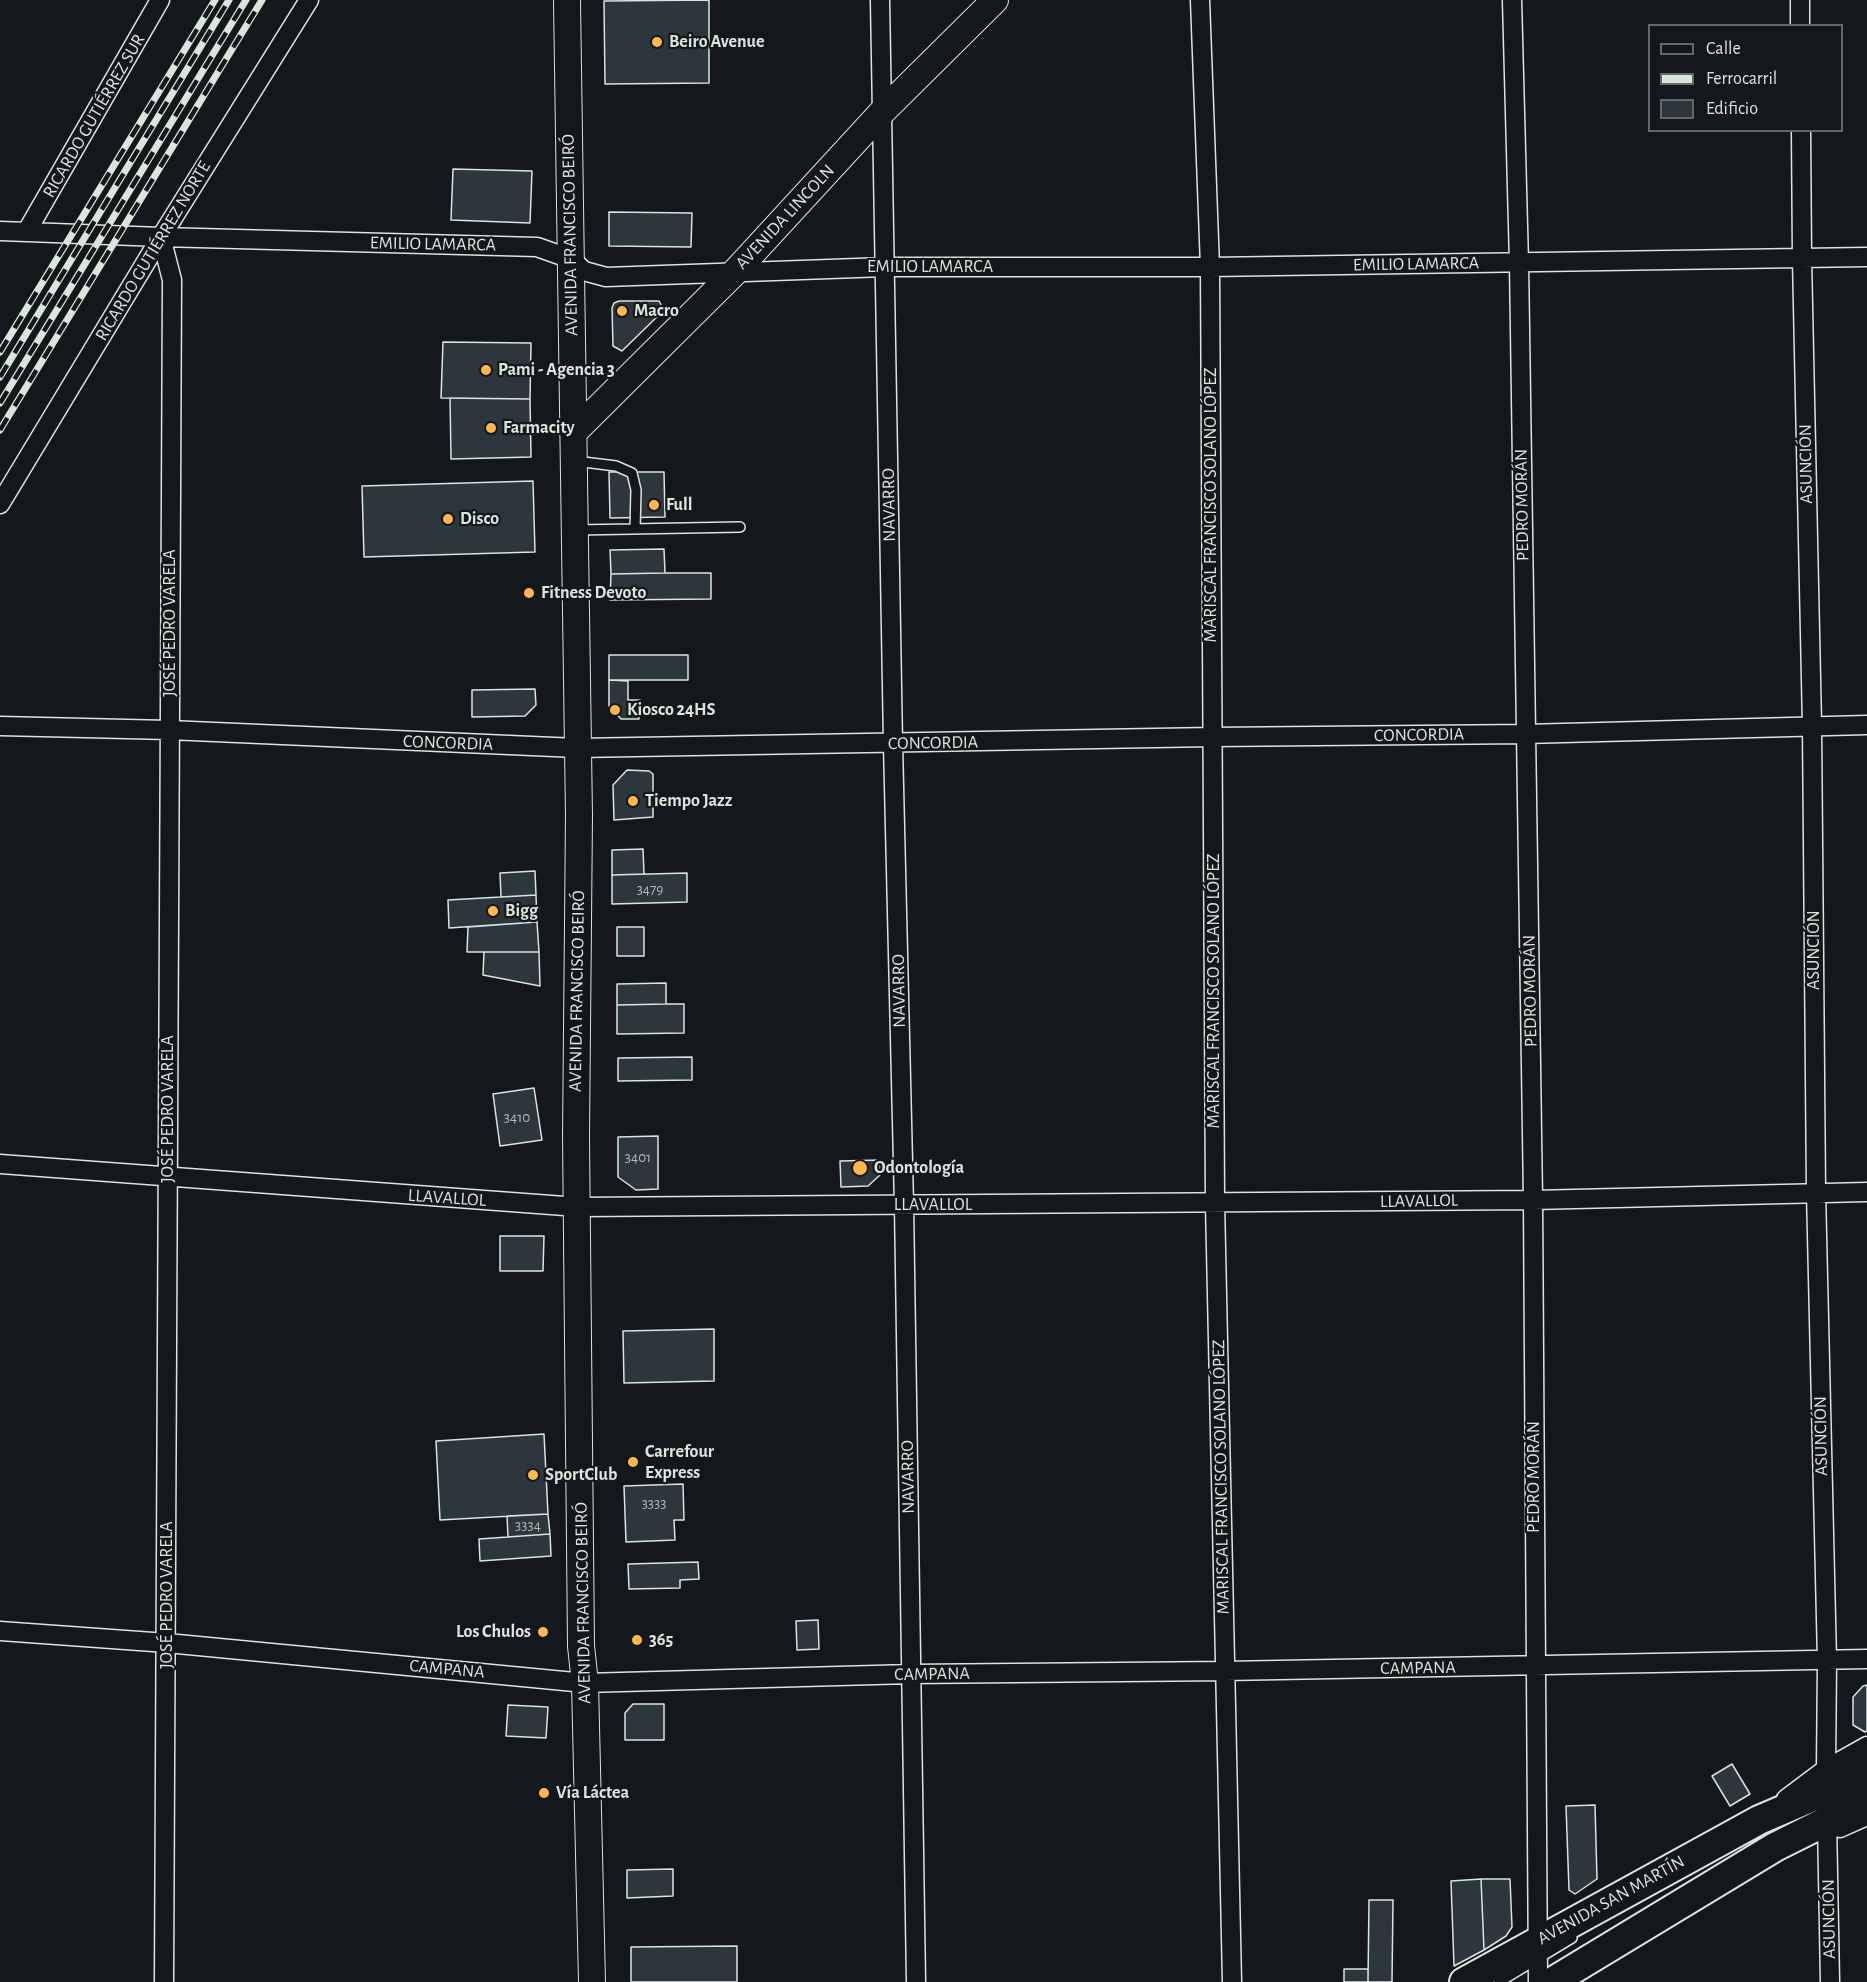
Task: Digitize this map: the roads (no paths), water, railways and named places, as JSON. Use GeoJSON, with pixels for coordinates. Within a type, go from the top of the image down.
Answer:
{"type":"FeatureCollection","features":[{"type":"Feature","properties":{"kind":"main road","name":"AVENIDA FRANCISCO BEIRÓ"},"geometry":{"type":"LineString","coordinates":[[567,0],[579,815],[576,1136],[582,1646],[585,1683],[592,1982]]}},
{"type":"Feature","properties":{"kind":"main road","name":"AVENIDA LINCOLN"},"geometry":{"type":"LineString","coordinates":[[573,433],[734,273],[883,111],[995,0]]}},
{"type":"Feature","properties":{"kind":"main road","name":"AVENIDA SAN MARTÍN"},"geometry":{"type":"LineString","coordinates":[[1542,1961],[1759,1820],[1822,1793],[1867,1770]]}},
{"type":"Feature","properties":{"kind":"main road","name":"AVENIDA SAN MARTÍN"},"geometry":{"type":"LineString","coordinates":[[1464,1982],[1542,1961],[1827,1821],[1867,1794]]}},
{"type":"Feature","properties":{"kind":"street","name":"RICARDO GUTIÉRREZ SUR"},"geometry":{"type":"LineString","coordinates":[[27,231],[160,0]]}},
{"type":"Feature","properties":{"kind":"street","name":"RICARDO GUTIÉRREZ NORTE"},"geometry":{"type":"LineString","coordinates":[[0,504],[161,237],[309,0]]}},
{"type":"Feature","properties":{"kind":"street","name":"NAVARRO"},"geometry":{"type":"LineString","coordinates":[[880,0],[893,744],[904,1205],[916,1982]]}},
{"type":"Feature","properties":{"kind":"street","name":"MARISCAL FRANCISCO SOLANO LÓPEZ"},"geometry":{"type":"LineString","coordinates":[[1200,0],[1210,267],[1215,1203],[1232,1982]]}},
{"type":"Feature","properties":{"kind":"street","name":"PEDRO MORÁN"},"geometry":{"type":"LineString","coordinates":[[1512,0],[1519,263],[1533,1200],[1536,1666],[1542,1961],[1538,1982]]}},
{"type":"Feature","properties":{"kind":"street"},"geometry":{"type":"LineString","coordinates":[[1800,0],[1800,24]]}},
{"type":"Feature","properties":{"kind":"street","name":"ASUNCIÓN"},"geometry":{"type":"LineString","coordinates":[[1801,132],[1812,726],[1816,1192],[1827,1661],[1826,1769]]}},
{"type":"Feature","properties":{"kind":"street","name":"EMILIO LAMARCA"},"geometry":{"type":"LineString","coordinates":[[0,231],[537,247],[570,259],[584,271],[606,277],[885,267],[1210,267],[1867,257]]}},
{"type":"Feature","properties":{"kind":"street","name":"JOSÉ PEDRO VARELA"},"geometry":{"type":"LineString","coordinates":[[161,237],[172,280],[164,1982]]}},
{"type":"Feature","properties":{"kind":"street","name":"CONCORDIA"},"geometry":{"type":"LineString","coordinates":[[0,726],[169,730],[577,748],[1525,734],[1867,725]]}},
{"type":"Feature","properties":{"kind":"street","name":"LLAVALLOL"},"geometry":{"type":"LineString","coordinates":[[0,1164],[578,1207],[1533,1200],[1867,1192]]}},
{"type":"Feature","properties":{"kind":"street","name":"CAMPANA"},"geometry":{"type":"LineString","coordinates":[[0,1631],[167,1643],[585,1683],[911,1674],[1225,1671],[1867,1659]]}},
{"type":"Feature","properties":{"kind":"street","name":"AVENIDA SAN MARTÍN"},"geometry":{"type":"LineString","coordinates":[[1759,1820],[1826,1769],[1867,1746]]}},
{"type":"Feature","properties":{"kind":"street","name":"AVENIDA SAN MARTÍN"},"geometry":{"type":"LineString","coordinates":[[1827,1821],[1840,1828],[1867,1816]]}},
{"type":"Feature","properties":{"kind":"street","name":"ASUNCIÓN"},"geometry":{"type":"LineString","coordinates":[[1827,1821],[1830,1982]]}},
{"type":"Feature","properties":{"kind":"lane"},"geometry":{"type":"LineString","coordinates":[[573,461],[616,466],[632,473],[636,490],[635,529]]}},
{"type":"Feature","properties":{"kind":"lane"},"geometry":{"type":"LineString","coordinates":[[574,530],[740,527]]}},
{"type":"Feature","properties":{"kind":"lane"},"geometry":{"type":"LineString","coordinates":[[1679,1876],[1759,1820]]}},
{"type":"Feature","properties":{"kind":"lane"},"geometry":{"type":"LineString","coordinates":[[1498,1982],[1542,1961],[1577,1935]]}},
{"type":"Feature","properties":{"kind":"railway"},"geometry":{"type":"LineString","coordinates":[[0,352],[215,0]]}},
{"type":"Feature","properties":{"kind":"railway"},"geometry":{"type":"LineString","coordinates":[[0,377],[229,0]]}},
{"type":"Feature","properties":{"kind":"railway"},"geometry":{"type":"LineString","coordinates":[[0,403],[246,0]]}},
{"type":"Feature","properties":{"kind":"railway"},"geometry":{"type":"LineString","coordinates":[[0,430],[262,0]]}},
{"type":"Feature","properties":{"kind":"place","name":"Beiro Avenue"},"geometry":{"type":"Point","coordinates":[657,42]}},
{"type":"Feature","properties":{"kind":"place","name":"Macro"},"geometry":{"type":"Point","coordinates":[622,311]}},
{"type":"Feature","properties":{"kind":"place","name":"Pami - Agencia 3"},"geometry":{"type":"Point","coordinates":[486,370]}},
{"type":"Feature","properties":{"kind":"place","name":"Farmacity"},"geometry":{"type":"Point","coordinates":[491,428]}},
{"type":"Feature","properties":{"kind":"place","name":"Full"},"geometry":{"type":"Point","coordinates":[654,505]}},
{"type":"Feature","properties":{"kind":"place","name":"Disco"},"geometry":{"type":"Point","coordinates":[448,519]}},
{"type":"Feature","properties":{"kind":"place","name":"Fitness Devoto"},"geometry":{"type":"Point","coordinates":[529,593]}},
{"type":"Feature","properties":{"kind":"place","name":"Kiosco 24HS"},"geometry":{"type":"Point","coordinates":[615,710]}},
{"type":"Feature","properties":{"kind":"place","name":"Tiempo Jazz"},"geometry":{"type":"Point","coordinates":[633,801]}},
{"type":"Feature","properties":{"kind":"place","name":"Bigg"},"geometry":{"type":"Point","coordinates":[493,911]}},
{"type":"Feature","properties":{"kind":"place","name":"Odontología"},"geometry":{"type":"Point","coordinates":[860,1168]}},
{"type":"Feature","properties":{"kind":"place","name":"Carrefour Express"},"geometry":{"type":"Point","coordinates":[633,1462]}},
{"type":"Feature","properties":{"kind":"place","name":"SportClub"},"geometry":{"type":"Point","coordinates":[533,1475]}},
{"type":"Feature","properties":{"kind":"place","name":"Los Chulos"},"geometry":{"type":"Point","coordinates":[543,1632]}},
{"type":"Feature","properties":{"kind":"place","name":"365"},"geometry":{"type":"Point","coordinates":[637,1640]}},
{"type":"Feature","properties":{"kind":"place","name":"Vía Láctea"},"geometry":{"type":"Point","coordinates":[544,1793]}}]}
